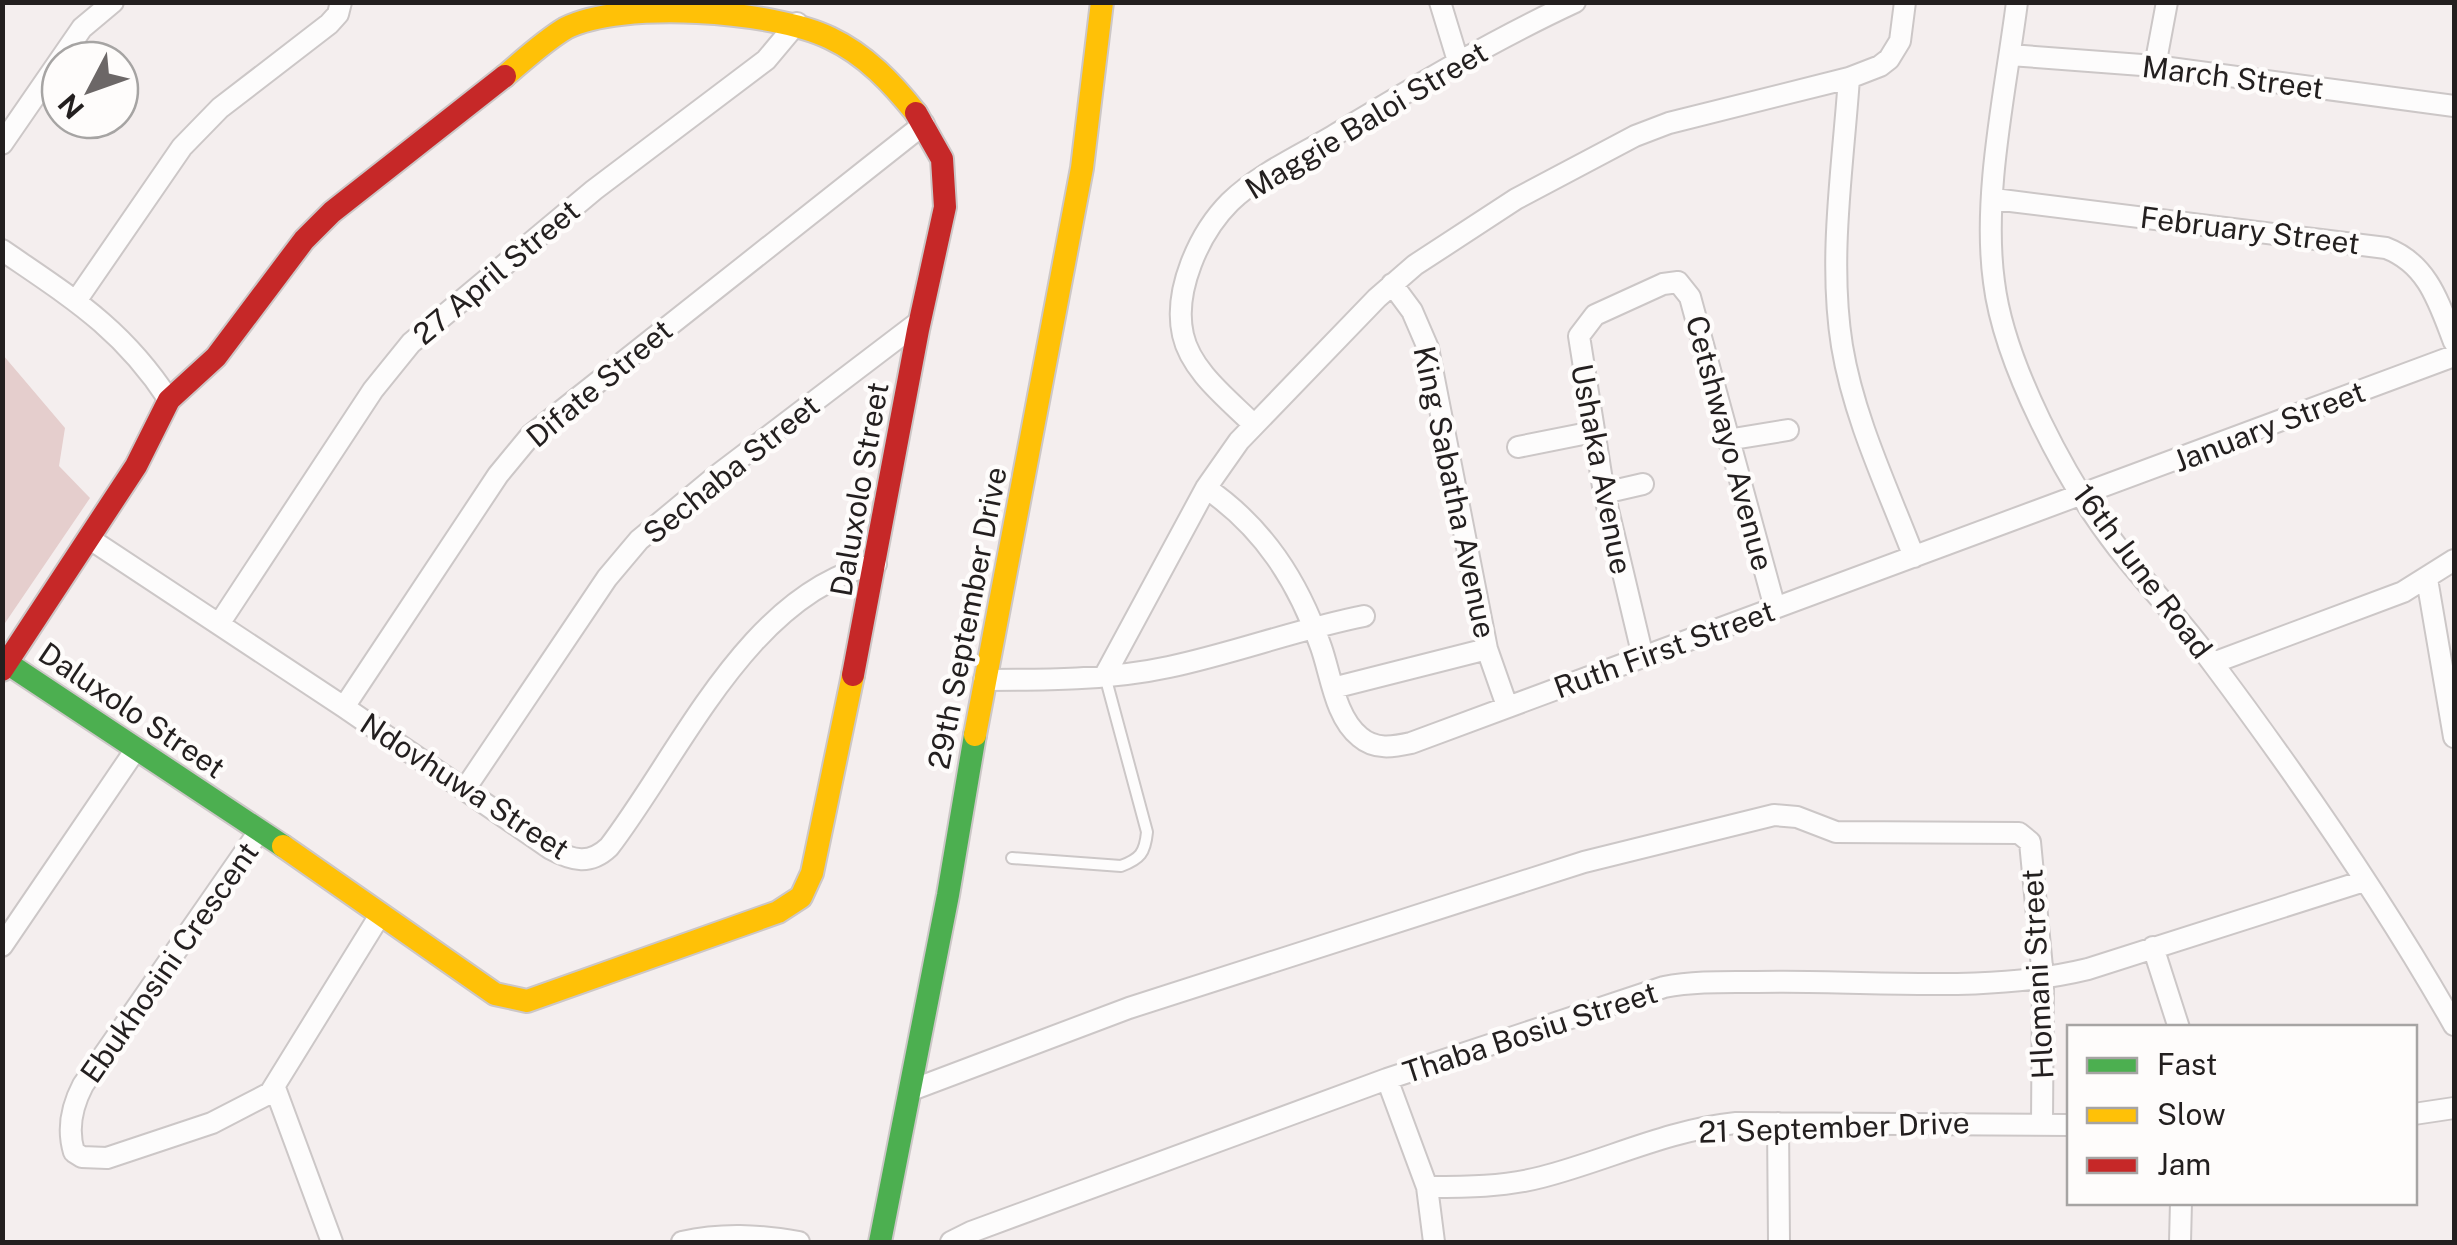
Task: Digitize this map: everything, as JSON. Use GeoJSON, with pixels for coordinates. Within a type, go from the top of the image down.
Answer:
{"type":"FeatureCollection","features":[{"type":"Feature","properties":{"kind":"street"},"geometry":{"type":"LineString","coordinates":[[2,144],[82,28],[113,2]]}},
{"type":"Feature","properties":{"kind":"street"},"geometry":{"type":"LineString","coordinates":[[76,301],[182,147],[231,99],[329,24],[342,2]]}},
{"type":"Feature","properties":{"kind":"street","name":"29th September Drive"},"geometry":{"type":"LineString","coordinates":[[880,1242],[1082,168],[1102,2]]}},
{"type":"Feature","properties":{"kind":"street"},"geometry":{"type":"LineString","coordinates":[[1440,2],[1458,61]]}},
{"type":"Feature","properties":{"kind":"street","name":"Maggie Baloi Street"},"geometry":{"type":"LineString","coordinates":[[1253,424],[1198,366],[1183,338],[1182,303],[1201,242],[1230,203],[1246,189],[1458,61],[1575,2]]}},
{"type":"Feature","properties":{"kind":"street"},"geometry":{"type":"LineString","coordinates":[[1105,675],[1206,488],[1253,424],[1392,284],[1478,222],[1635,136],[1704,113],[1849,78],[1880,66],[1895,52],[1903,30],[1905,2]]}},
{"type":"Feature","properties":{"kind":"street","name":"16th June Road"},"geometry":{"type":"LineString","coordinates":[[2017,2],[1991,258],[2004,330],[2027,387],[2083,496],[2116,545],[2212,662],[2364,882],[2454,1024]]}},
{"type":"Feature","properties":{"kind":"street"},"geometry":{"type":"LineString","coordinates":[[2154,66],[2167,2]]}},
{"type":"Feature","properties":{"kind":"street","name":"Daluxolo Street"},"geometry":{"type":"LineString","coordinates":[[5,666],[260,830],[495,994],[526,1001],[778,912],[807,890],[812,872],[943,217],[944,164],[924,124],[885,75],[834,37],[797,23],[754,17],[623,11],[593,16],[566,28],[332,212],[280,270],[216,357],[169,400]]}},
{"type":"Feature","properties":{"kind":"street","name":"27 April Street"},"geometry":{"type":"LineString","coordinates":[[219,624],[374,390],[411,342],[594,190],[766,60],[797,23]]}},
{"type":"Feature","properties":{"kind":"street","name":"March Street"},"geometry":{"type":"LineString","coordinates":[[2010,55],[2154,66],[2454,106]]}},
{"type":"Feature","properties":{"kind":"street"},"geometry":{"type":"LineString","coordinates":[[1849,78],[1838,258],[1842,348],[1869,441],[1914,557]]}},
{"type":"Feature","properties":{"kind":"street","name":"Difate Street"},"geometry":{"type":"LineString","coordinates":[[344,706],[498,475],[530,435],[924,124]]}},
{"type":"Feature","properties":{"kind":"street","name":"February Street"},"geometry":{"type":"LineString","coordinates":[[1994,199],[2386,248],[2414,263],[2427,279],[2454,342]]}},
{"type":"Feature","properties":{"kind":"street"},"geometry":{"type":"LineString","coordinates":[[2,250],[76,301],[135,352],[169,400],[136,466],[5,666]]}},
{"type":"Feature","properties":{"kind":"street","name":"Ushaka Avenue"},"geometry":{"type":"LineString","coordinates":[[1643,656],[1604,493],[1578,344],[1582,328],[1595,315],[1663,284],[1678,282]]}},
{"type":"Feature","properties":{"kind":"street","name":"Cetshwayo Avenue"},"geometry":{"type":"LineString","coordinates":[[1678,282],[1690,297],[1775,608]]}},
{"type":"Feature","properties":{"kind":"street","name":"King Sabatha Avenue"},"geometry":{"type":"LineString","coordinates":[[1392,284],[1412,311],[1428,348],[1487,648],[1507,706]]}},
{"type":"Feature","properties":{"kind":"street","name":"Sechaba Street"},"geometry":{"type":"LineString","coordinates":[[466,789],[607,578],[640,540],[703,486],[920,321]]}},
{"type":"Feature","properties":{"kind":"street","name":"January Street"},"geometry":{"type":"LineString","coordinates":[[2083,496],[2454,356]]}},
{"type":"Feature","properties":{"kind":"street"},"geometry":{"type":"LineString","coordinates":[[1727,440],[1788,430]]}},
{"type":"Feature","properties":{"kind":"street"},"geometry":{"type":"LineString","coordinates":[[1518,447],[1593,432]]}},
{"type":"Feature","properties":{"kind":"street"},"geometry":{"type":"LineString","coordinates":[[1604,493],[1643,484]]}},
{"type":"Feature","properties":{"kind":"street","name":"Ruth First Street"},"geometry":{"type":"LineString","coordinates":[[1206,488],[1242,514],[1271,547],[1312,626],[1333,688],[1356,734],[1380,746],[1411,743],[2083,496]]}},
{"type":"Feature","properties":{"kind":"street","name":"Ndovhuwa Street"},"geometry":{"type":"LineString","coordinates":[[90,538],[344,706],[551,850],[572,859],[590,860],[616,838],[716,687],[754,643],[798,603],[829,582],[856,568],[876,564]]}},
{"type":"Feature","properties":{"kind":"street"},"geometry":{"type":"LineString","coordinates":[[2212,662],[2390,597],[2454,560]]}},
{"type":"Feature","properties":{"kind":"street"},"geometry":{"type":"LineString","coordinates":[[2427,579],[2454,737]]}},
{"type":"Feature","properties":{"kind":"street"},"geometry":{"type":"LineString","coordinates":[[984,680],[1044,680],[1180,665],[1312,626],[1364,616]]}},
{"type":"Feature","properties":{"kind":"street"},"geometry":{"type":"LineString","coordinates":[[1333,688],[1487,648]]}},
{"type":"Feature","properties":{"kind":"street"},"geometry":{"type":"LineString","coordinates":[[2,946],[136,749]]}},
{"type":"Feature","properties":{"kind":"street","name":"Hlomani Street"},"geometry":{"type":"LineString","coordinates":[[909,1091],[1129,1008],[1584,862],[1774,815],[1798,817],[1836,832],[2019,833],[2030,842],[2043,978],[2042,1123]]}},
{"type":"Feature","properties":{"kind":"street","name":"Ebukhosini Crescent"},"geometry":{"type":"LineString","coordinates":[[260,830],[83,1085],[72,1112],[74,1152],[82,1157],[107,1158],[212,1123],[262,1099],[275,1088],[380,915]]}},
{"type":"Feature","properties":{"kind":"street","name":"Thaba Bosiu Street"},"geometry":{"type":"LineString","coordinates":[[952,1242],[1387,1079],[1681,984],[1936,983],[2043,978],[2088,969],[2364,882]]}},
{"type":"Feature","properties":{"kind":"street"},"geometry":{"type":"LineString","coordinates":[[2152,948],[2178,1025]]}},
{"type":"Feature","properties":{"kind":"street"},"geometry":{"type":"LineString","coordinates":[[1387,1079],[1426,1188],[1434,1242]]}},
{"type":"Feature","properties":{"kind":"street"},"geometry":{"type":"LineString","coordinates":[[275,1088],[332,1242]]}},
{"type":"Feature","properties":{"kind":"street"},"geometry":{"type":"LineString","coordinates":[[2417,1114],[2454,1108]]}},
{"type":"Feature","properties":{"kind":"street"},"geometry":{"type":"LineString","coordinates":[[1778,1123],[1779,1242]]}},
{"type":"Feature","properties":{"kind":"street","name":"21 September Drive"},"geometry":{"type":"LineString","coordinates":[[1426,1188],[1514,1184],[1563,1172],[1682,1131],[1736,1124],[2067,1125]]}},
{"type":"Feature","properties":{"kind":"street"},"geometry":{"type":"LineString","coordinates":[[2180,1205],[2180,1242]]}},
{"type":"Feature","properties":{"kind":"street"},"geometry":{"type":"LineString","coordinates":[[682,1242],[718,1234],[799,1242]]}},
{"type":"Feature","properties":{"kind":"lane"},"geometry":{"type":"LineString","coordinates":[[1012,858],[1121,866],[1137,860],[1146,850],[1146,832],[1105,675]]}},
{"type":"Feature","properties":{"kind":"shaded area"},"geometry":{"type":"Polygon","coordinates":[[[3,355],[65,428],[59,466],[90,498],[3,626],[3,355]]]}},
{"type":"Feature","properties":{"kind":"traffic: fast"},"geometry":{"type":"LineString","coordinates":[[7,663],[283,846]]}},
{"type":"Feature","properties":{"kind":"traffic: fast"},"geometry":{"type":"LineString","coordinates":[[880,1242],[975,735]]}},
{"type":"Feature","properties":{"kind":"traffic: slow"},"geometry":{"type":"LineString","coordinates":[[975,735],[1082,168],[1102,2]]}},
{"type":"Feature","properties":{"kind":"traffic: slow"},"geometry":{"type":"LineString","coordinates":[[505,76],[558,33],[591,19],[659,11],[736,15],[805,28],[843,45],[878,71],[916,113]]}},
{"type":"Feature","properties":{"kind":"traffic: slow"},"geometry":{"type":"LineString","coordinates":[[283,846],[495,994],[527,1001],[778,912],[801,897],[812,873],[853,675]]}},
{"type":"Feature","properties":{"kind":"traffic: jam"},"geometry":{"type":"LineString","coordinates":[[2,670],[136,466],[169,400],[216,357],[304,240],[332,212],[505,76]]}},
{"type":"Feature","properties":{"kind":"traffic: jam"},"geometry":{"type":"LineString","coordinates":[[853,675],[945,207],[942,159],[916,113]]}}]}
